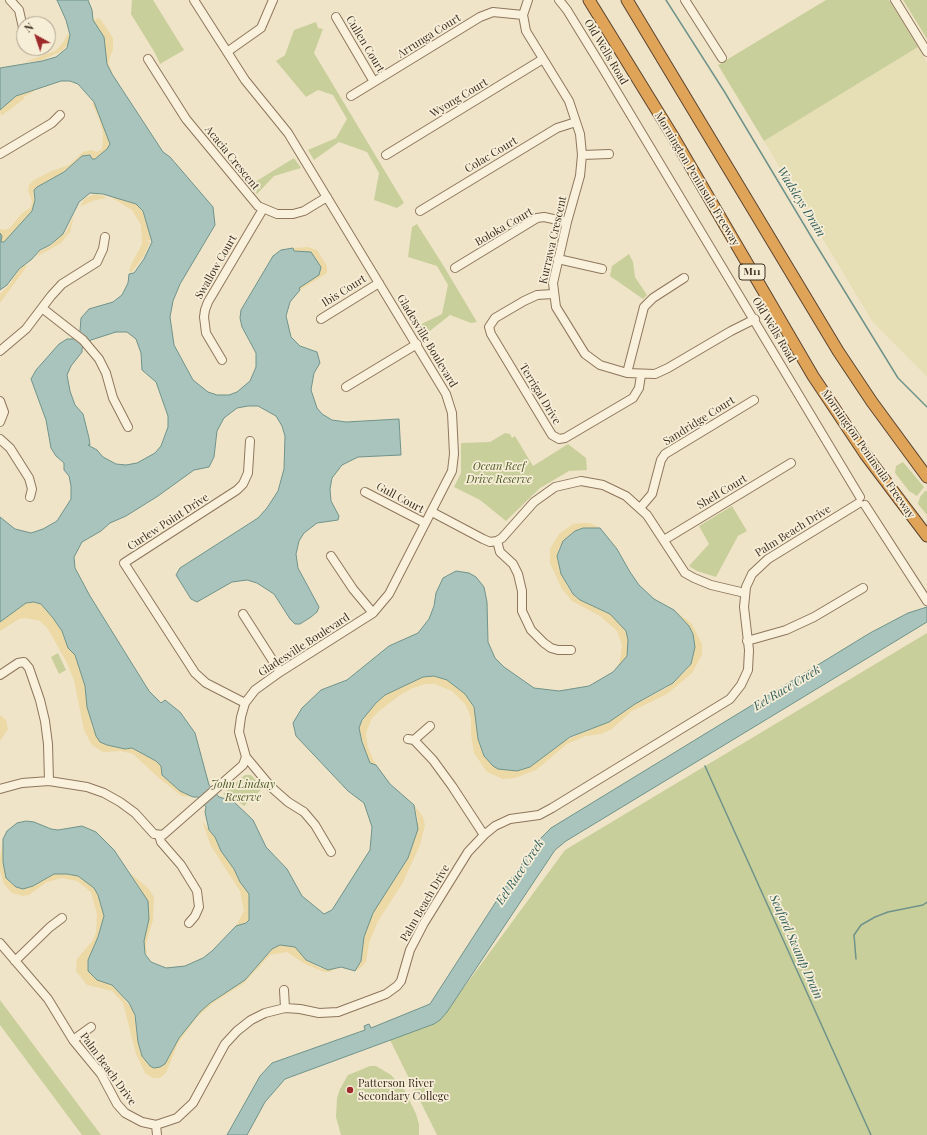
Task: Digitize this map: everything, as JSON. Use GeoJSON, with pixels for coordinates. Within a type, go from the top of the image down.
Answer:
{"type":"FeatureCollection","features":[{"type":"Feature","properties":{"kind":"highway","name":"Mornington Peninsula Freeway"},"geometry":{"type":"LineString","coordinates":[[589,0],[674,138],[813,376],[865,454],[927,536]]}},
{"type":"Feature","properties":{"kind":"highway"},"geometry":{"type":"LineString","coordinates":[[627,0],[838,351],[872,402],[927,477]]}},
{"type":"Feature","properties":{"kind":"street"},"geometry":{"type":"LineString","coordinates":[[10,0],[19,10],[20,16]]}},
{"type":"Feature","properties":{"kind":"street","name":"Gladesville Boulevard"},"geometry":{"type":"LineString","coordinates":[[194,0],[245,80],[288,133],[417,344],[446,394],[452,413],[454,454],[452,471],[389,594],[373,613],[280,672],[255,690],[246,703],[241,717],[239,732],[246,757]]}},
{"type":"Feature","properties":{"kind":"street"},"geometry":{"type":"LineString","coordinates":[[227,52],[261,28],[272,0]]}},
{"type":"Feature","properties":{"kind":"street"},"geometry":{"type":"LineString","coordinates":[[523,15],[528,0]]}},
{"type":"Feature","properties":{"kind":"street","name":"Old Wells Road"},"geometry":{"type":"LineString","coordinates":[[559,0],[567,10],[753,317],[862,502],[927,601]]}},
{"type":"Feature","properties":{"kind":"street","name":"Old Wells Road"},"geometry":{"type":"LineString","coordinates":[[564,0],[567,10]]}},
{"type":"Feature","properties":{"kind":"street"},"geometry":{"type":"LineString","coordinates":[[685,0],[722,58]]}},
{"type":"Feature","properties":{"kind":"street"},"geometry":{"type":"LineString","coordinates":[[895,0],[927,52]]}},
{"type":"Feature","properties":{"kind":"street","name":"Arrunga Court"},"geometry":{"type":"LineString","coordinates":[[351,96],[480,17],[493,12],[523,15]]}},
{"type":"Feature","properties":{"kind":"street","name":"Kurrawa Crescent"},"geometry":{"type":"LineString","coordinates":[[523,15],[526,31],[569,102],[576,122],[582,155],[580,176],[558,259],[553,283],[553,294],[556,306],[585,354],[600,365],[626,373],[655,374],[668,368],[753,317]]}},
{"type":"Feature","properties":{"kind":"street","name":"Cullen Court"},"geometry":{"type":"LineString","coordinates":[[336,17],[374,82]]}},
{"type":"Feature","properties":{"kind":"street","name":"Acacia Crescent"},"geometry":{"type":"LineString","coordinates":[[148,59],[186,119],[254,202],[263,209],[277,214],[293,214],[304,210],[327,197]]}},
{"type":"Feature","properties":{"kind":"street","name":"Wyong Court"},"geometry":{"type":"LineString","coordinates":[[386,155],[543,59]]}},
{"type":"Feature","properties":{"kind":"street"},"geometry":{"type":"LineString","coordinates":[[0,154],[52,123],[60,114]]}},
{"type":"Feature","properties":{"kind":"street","name":"Colac Court"},"geometry":{"type":"LineString","coordinates":[[420,211],[556,128],[576,122]]}},
{"type":"Feature","properties":{"kind":"street"},"geometry":{"type":"LineString","coordinates":[[582,155],[609,154]]}},
{"type":"Feature","properties":{"kind":"street","name":"Swallow Court"},"geometry":{"type":"LineString","coordinates":[[222,360],[206,333],[204,317],[205,310],[211,296],[263,209]]}},
{"type":"Feature","properties":{"kind":"street","name":"Boloka Court"},"geometry":{"type":"LineString","coordinates":[[455,268],[538,218],[547,218],[567,222]]}},
{"type":"Feature","properties":{"kind":"street"},"geometry":{"type":"LineString","coordinates":[[0,351],[26,329],[62,284],[97,262],[103,249],[105,237]]}},
{"type":"Feature","properties":{"kind":"street"},"geometry":{"type":"LineString","coordinates":[[558,259],[602,270]]}},
{"type":"Feature","properties":{"kind":"street"},"geometry":{"type":"LineString","coordinates":[[626,373],[644,307],[653,298],[684,278]]}},
{"type":"Feature","properties":{"kind":"street","name":"Ibis Court"},"geometry":{"type":"LineString","coordinates":[[321,318],[379,282]]}},
{"type":"Feature","properties":{"kind":"street","name":"Terrigal Drive"},"geometry":{"type":"LineString","coordinates":[[553,294],[533,296],[495,318],[489,327],[491,334],[552,435],[559,439],[566,438],[633,398],[640,388],[641,374]]}},
{"type":"Feature","properties":{"kind":"street"},"geometry":{"type":"LineString","coordinates":[[41,310],[60,326],[77,335],[87,344],[102,366],[113,398],[128,427]]}},
{"type":"Feature","properties":{"kind":"street"},"geometry":{"type":"LineString","coordinates":[[346,387],[417,344]]}},
{"type":"Feature","properties":{"kind":"street","name":"Sandridge Court"},"geometry":{"type":"LineString","coordinates":[[640,508],[652,494],[661,460],[665,454],[754,400]]}},
{"type":"Feature","properties":{"kind":"street"},"geometry":{"type":"LineString","coordinates":[[0,401],[4,412],[0,422]]}},
{"type":"Feature","properties":{"kind":"street"},"geometry":{"type":"LineString","coordinates":[[0,439],[10,448],[29,478],[32,489],[30,497]]}},
{"type":"Feature","properties":{"kind":"street","name":"Curlew Point Drive"},"geometry":{"type":"LineString","coordinates":[[246,703],[206,683],[195,673],[124,563],[237,490],[243,484],[248,473],[250,441]]}},
{"type":"Feature","properties":{"kind":"street","name":"Shell Court"},"geometry":{"type":"LineString","coordinates":[[664,540],[792,463]]}},
{"type":"Feature","properties":{"kind":"street"},"geometry":{"type":"LineString","coordinates":[[432,512],[483,539],[490,542],[497,541],[502,538],[534,502],[555,487],[581,481],[603,484],[626,496],[640,508],[655,525],[685,573],[711,584],[745,593]]}},
{"type":"Feature","properties":{"kind":"street","name":"Gull Court"},"geometry":{"type":"LineString","coordinates":[[365,492],[425,523]]}},
{"type":"Feature","properties":{"kind":"street","name":"Palm Beach Drive"},"geometry":{"type":"LineString","coordinates":[[0,943],[48,999],[73,1040],[97,1069],[117,1104],[125,1113],[142,1122],[156,1125],[177,1118],[193,1103],[226,1044],[237,1031],[251,1020],[265,1013],[285,1008],[319,1013],[338,1012],[386,994],[397,986],[403,976],[410,950],[424,923],[468,852],[484,835],[503,821],[539,815],[552,808],[725,702],[738,690],[748,670],[749,658],[744,614],[745,593],[748,581],[761,563],[862,502]]}},
{"type":"Feature","properties":{"kind":"street"},"geometry":{"type":"LineString","coordinates":[[497,541],[500,552],[513,564],[518,574],[522,591],[522,611],[531,630],[551,648],[558,650],[571,650]]}},
{"type":"Feature","properties":{"kind":"street"},"geometry":{"type":"LineString","coordinates":[[332,556],[353,589],[373,613]]}},
{"type":"Feature","properties":{"kind":"street"},"geometry":{"type":"LineString","coordinates":[[747,640],[786,630],[814,618],[863,588]]}},
{"type":"Feature","properties":{"kind":"street"},"geometry":{"type":"LineString","coordinates":[[243,614],[280,672]]}},
{"type":"Feature","properties":{"kind":"street"},"geometry":{"type":"LineString","coordinates":[[0,675],[18,663],[24,662],[29,668],[40,700],[45,721],[48,744],[49,781]]}},
{"type":"Feature","properties":{"kind":"street"},"geometry":{"type":"LineString","coordinates":[[430,726],[411,739],[433,760],[484,835]]}},
{"type":"Feature","properties":{"kind":"street"},"geometry":{"type":"LineString","coordinates":[[0,789],[22,783],[49,781],[87,787],[104,793],[135,813],[154,834],[159,835],[166,833],[202,802],[243,765],[246,757],[271,787],[288,802],[304,812],[315,825],[331,852]]}},
{"type":"Feature","properties":{"kind":"street"},"geometry":{"type":"LineString","coordinates":[[159,835],[161,842],[181,864],[197,891],[199,907],[195,916],[189,923]]}},
{"type":"Feature","properties":{"kind":"street"},"geometry":{"type":"LineString","coordinates":[[15,961],[50,927],[62,918]]}},
{"type":"Feature","properties":{"kind":"street"},"geometry":{"type":"LineString","coordinates":[[284,990],[285,1008]]}},
{"type":"Feature","properties":{"kind":"street"},"geometry":{"type":"LineString","coordinates":[[73,1040],[91,1028]]}},
{"type":"Feature","properties":{"kind":"street"},"geometry":{"type":"LineString","coordinates":[[156,1125],[157,1135]]}},
{"type":"Feature","properties":{"kind":"shaded area"},"geometry":{"type":"Polygon","coordinates":[[[918,47],[927,62],[927,377],[872,321],[764,141],[918,47]]]}},
{"type":"Feature","properties":{"kind":"green space"},"geometry":{"type":"Polygon","coordinates":[[[132,0],[153,0],[184,50],[160,64],[131,14],[132,0]]]}},
{"type":"Feature","properties":{"kind":"green space"},"geometry":{"type":"Polygon","coordinates":[[[826,0],[889,0],[918,47],[764,141],[718,65],[826,0]]]}},
{"type":"Feature","properties":{"kind":"green space"},"geometry":{"type":"Polygon","coordinates":[[[903,0],[927,0],[927,39],[903,0]]]}},
{"type":"Feature","properties":{"kind":"green space"},"geometry":{"type":"Polygon","coordinates":[[[316,22],[318,28],[323,29],[314,53],[404,203],[397,208],[374,200],[379,173],[367,152],[339,142],[314,160],[308,150],[336,138],[347,119],[333,95],[318,90],[306,97],[276,61],[285,55],[294,30],[316,22]]]}},
{"type":"Feature","properties":{"kind":"green space"},"geometry":{"type":"Polygon","coordinates":[[[294,158],[301,168],[274,176],[257,194],[250,185],[294,158]]]}},
{"type":"Feature","properties":{"kind":"green space"},"geometry":{"type":"Polygon","coordinates":[[[417,224],[477,322],[471,323],[450,315],[421,338],[415,327],[442,314],[448,285],[437,266],[408,257],[412,227],[417,224]]]}},
{"type":"Feature","properties":{"kind":"green space"},"geometry":{"type":"Polygon","coordinates":[[[629,254],[633,262],[635,277],[647,295],[643,299],[610,276],[612,266],[629,254]]]}},
{"type":"Feature","properties":{"kind":"green space","name":"Ocean Reef Drive Reserve"},"geometry":{"type":"Polygon","coordinates":[[[505,433],[510,434],[512,438],[515,436],[533,466],[568,444],[586,458],[587,470],[569,471],[540,488],[506,521],[480,500],[454,487],[461,473],[461,443],[490,442],[505,433]]]}},
{"type":"Feature","properties":{"kind":"green space"},"geometry":{"type":"Polygon","coordinates":[[[903,462],[924,487],[917,496],[909,491],[895,473],[896,466],[903,462]]]}},
{"type":"Feature","properties":{"kind":"green space"},"geometry":{"type":"Polygon","coordinates":[[[925,491],[927,491],[927,515],[918,504],[920,497],[925,491]]]}},
{"type":"Feature","properties":{"kind":"green space"},"geometry":{"type":"Polygon","coordinates":[[[732,506],[747,531],[738,536],[716,577],[697,571],[689,566],[709,544],[699,526],[732,506]]]}},
{"type":"Feature","properties":{"kind":"green space"},"geometry":{"type":"Polygon","coordinates":[[[927,633],[927,1135],[437,1135],[390,1040],[434,1024],[440,1020],[565,850],[927,633]]]}},
{"type":"Feature","properties":{"kind":"green space"},"geometry":{"type":"Polygon","coordinates":[[[58,653],[66,670],[59,674],[51,657],[58,653]]]}},
{"type":"Feature","properties":{"kind":"green space","name":"John Lindsay Reserve"},"geometry":{"type":"Polygon","coordinates":[[[245,775],[251,775],[263,788],[244,806],[233,798],[223,794],[245,775]]]}},
{"type":"Feature","properties":{"kind":"green space"},"geometry":{"type":"Polygon","coordinates":[[[0,1000],[101,1135],[82,1135],[0,1025],[0,1000]]]}},
{"type":"Feature","properties":{"kind":"green space"},"geometry":{"type":"Polygon","coordinates":[[[370,1066],[376,1066],[391,1075],[405,1091],[416,1114],[419,1124],[419,1135],[341,1135],[336,1117],[337,1098],[340,1089],[348,1075],[370,1066]]]}},
{"type":"Feature","properties":{"kind":"sand"},"geometry":{"type":"Polygon","coordinates":[[[93,17],[95,20],[98,18],[101,20],[113,38],[113,49],[108,63],[114,76],[107,64],[98,29],[93,17]]]}},
{"type":"Feature","properties":{"kind":"sand"},"geometry":{"type":"Polygon","coordinates":[[[68,34],[70,36],[69,43],[62,51],[56,54],[56,50],[68,34]]]}},
{"type":"Feature","properties":{"kind":"sand"},"geometry":{"type":"Polygon","coordinates":[[[41,56],[51,56],[42,60],[25,62],[41,56]]]}},
{"type":"Feature","properties":{"kind":"sand"},"geometry":{"type":"Polygon","coordinates":[[[36,90],[24,97],[24,99],[1,116],[0,110],[9,100],[16,96],[36,90]]]}},
{"type":"Feature","properties":{"kind":"sand"},"geometry":{"type":"Polygon","coordinates":[[[94,102],[109,140],[109,147],[95,159],[92,159],[91,155],[86,155],[79,158],[65,172],[36,188],[33,194],[35,202],[32,211],[4,242],[1,242],[0,229],[4,230],[10,228],[21,214],[31,207],[32,201],[28,190],[29,185],[34,180],[69,165],[83,152],[91,150],[97,152],[102,149],[103,133],[92,103],[94,102]]]}},
{"type":"Feature","properties":{"kind":"sand"},"geometry":{"type":"Polygon","coordinates":[[[95,194],[106,198],[92,201],[80,207],[85,198],[95,194]]]}},
{"type":"Feature","properties":{"kind":"sand"},"geometry":{"type":"Polygon","coordinates":[[[107,195],[136,204],[143,211],[147,223],[151,240],[146,241],[150,242],[144,256],[131,273],[129,271],[131,265],[142,244],[141,225],[132,210],[107,195]]]}},
{"type":"Feature","properties":{"kind":"sand"},"geometry":{"type":"Polygon","coordinates":[[[74,216],[70,232],[61,243],[38,256],[39,252],[51,246],[60,235],[65,234],[74,216]]]}},
{"type":"Feature","properties":{"kind":"sand"},"geometry":{"type":"Polygon","coordinates":[[[308,247],[317,250],[327,266],[327,273],[300,290],[293,248],[308,247]]]}},
{"type":"Feature","properties":{"kind":"sand"},"geometry":{"type":"Polygon","coordinates":[[[25,265],[27,266],[0,303],[0,294],[9,285],[18,271],[25,265]]]}},
{"type":"Feature","properties":{"kind":"sand"},"geometry":{"type":"Polygon","coordinates":[[[590,523],[600,528],[597,530],[583,528],[569,536],[559,548],[557,557],[558,563],[567,586],[573,594],[580,600],[610,614],[626,631],[628,640],[627,656],[617,667],[620,660],[622,645],[617,631],[600,616],[572,601],[562,589],[550,563],[550,549],[559,534],[573,524],[590,523]]]}},
{"type":"Feature","properties":{"kind":"sand"},"geometry":{"type":"Polygon","coordinates":[[[34,602],[41,604],[53,618],[62,631],[68,648],[75,655],[85,686],[92,727],[107,745],[125,749],[132,748],[156,761],[161,766],[162,775],[184,793],[193,797],[182,796],[160,779],[133,754],[121,751],[103,752],[92,745],[84,730],[74,680],[67,663],[48,629],[40,621],[26,618],[19,619],[0,631],[0,622],[26,603],[34,602]]]}},
{"type":"Feature","properties":{"kind":"sand"},"geometry":{"type":"Polygon","coordinates":[[[674,610],[692,624],[702,644],[702,655],[692,673],[667,694],[632,711],[612,729],[601,734],[586,736],[567,744],[536,770],[515,778],[503,779],[487,772],[474,753],[471,734],[471,717],[465,704],[452,691],[435,684],[425,684],[400,695],[372,718],[366,733],[368,748],[376,765],[373,766],[365,755],[359,728],[368,712],[385,695],[410,682],[423,677],[434,676],[447,680],[465,694],[470,701],[476,714],[478,739],[484,756],[509,771],[530,767],[562,742],[617,717],[635,704],[665,689],[685,672],[691,664],[695,647],[693,634],[689,626],[674,610]]]}},
{"type":"Feature","properties":{"kind":"sand"},"geometry":{"type":"Polygon","coordinates":[[[0,715],[6,720],[8,729],[0,741],[0,715]]]}},
{"type":"Feature","properties":{"kind":"sand"},"geometry":{"type":"Polygon","coordinates":[[[414,805],[423,817],[425,825],[420,845],[402,884],[378,921],[369,943],[366,962],[355,971],[361,961],[364,937],[373,913],[418,820],[414,805]]]}},
{"type":"Feature","properties":{"kind":"sand"},"geometry":{"type":"Polygon","coordinates":[[[202,821],[215,837],[221,851],[235,869],[240,882],[249,894],[249,920],[240,926],[236,926],[244,911],[240,891],[211,846],[202,821]]]}},
{"type":"Feature","properties":{"kind":"sand"},"geometry":{"type":"Polygon","coordinates":[[[3,839],[33,886],[54,874],[67,874],[78,876],[94,888],[98,894],[104,916],[98,937],[88,960],[88,971],[97,980],[112,985],[133,1010],[140,1051],[150,1066],[154,1068],[168,1059],[179,1038],[200,1012],[210,1003],[245,980],[272,949],[280,945],[295,947],[306,960],[320,968],[328,970],[337,968],[330,972],[324,972],[305,964],[287,952],[270,955],[244,983],[213,1003],[197,1017],[178,1043],[166,1073],[160,1078],[153,1078],[145,1073],[136,1054],[123,1003],[112,991],[87,985],[76,971],[77,959],[93,940],[96,932],[97,914],[91,892],[77,881],[62,878],[47,882],[29,895],[23,896],[12,893],[4,884],[0,871],[0,857],[3,839]]]}},
{"type":"Feature","properties":{"kind":"sand"},"geometry":{"type":"Polygon","coordinates":[[[130,873],[148,888],[154,897],[153,920],[146,944],[147,956],[144,947],[142,891],[130,873]]]}},
{"type":"Feature","properties":{"kind":"water"},"geometry":{"type":"Polygon","coordinates":[[[57,0],[88,0],[92,10],[93,20],[104,37],[107,64],[112,74],[163,152],[170,157],[213,207],[215,225],[180,284],[173,301],[170,317],[174,345],[193,380],[208,392],[217,395],[229,395],[237,392],[250,381],[256,367],[256,353],[242,327],[240,318],[241,310],[273,256],[281,250],[293,248],[294,251],[311,252],[321,267],[319,275],[299,288],[300,290],[290,302],[286,316],[291,337],[300,346],[317,352],[320,363],[314,373],[311,390],[317,408],[322,414],[332,420],[346,422],[399,419],[401,455],[358,457],[342,465],[332,478],[330,489],[331,501],[339,516],[338,520],[317,523],[304,533],[299,541],[296,554],[298,568],[319,607],[317,612],[300,624],[295,624],[290,619],[274,594],[257,583],[247,580],[232,582],[197,602],[191,599],[176,575],[180,568],[258,518],[267,508],[278,491],[284,469],[285,436],[282,426],[276,416],[258,406],[237,408],[224,418],[217,431],[214,457],[209,467],[194,470],[158,496],[126,516],[110,523],[101,531],[82,542],[74,557],[75,568],[90,596],[149,691],[161,703],[165,700],[180,712],[195,733],[209,785],[219,797],[233,801],[253,820],[266,847],[287,869],[302,896],[324,914],[332,910],[370,850],[372,827],[364,803],[348,791],[296,736],[293,723],[302,708],[321,690],[347,680],[389,646],[418,633],[429,619],[434,606],[436,593],[443,578],[456,571],[469,573],[476,577],[484,587],[487,602],[488,642],[495,658],[504,667],[534,688],[559,691],[589,686],[613,672],[627,656],[628,640],[626,631],[610,614],[580,600],[573,594],[561,574],[557,556],[563,541],[575,531],[583,528],[600,528],[617,549],[639,585],[654,599],[674,610],[689,626],[693,634],[695,647],[691,664],[673,683],[635,704],[609,722],[570,737],[530,767],[517,771],[498,769],[493,766],[484,756],[478,739],[474,707],[465,694],[447,680],[434,676],[423,677],[385,695],[376,703],[362,720],[359,728],[362,742],[370,763],[376,765],[390,784],[414,805],[418,829],[408,858],[373,913],[364,937],[361,961],[355,971],[341,967],[328,970],[306,960],[295,947],[280,945],[272,949],[245,980],[210,1003],[200,1012],[179,1038],[165,1064],[154,1068],[150,1066],[142,1056],[138,1042],[135,1015],[129,1003],[112,985],[97,980],[88,971],[88,960],[98,937],[104,916],[98,895],[94,888],[78,876],[67,874],[54,874],[33,886],[23,889],[16,887],[6,878],[3,862],[3,839],[7,831],[17,823],[26,821],[34,822],[51,829],[58,830],[82,826],[96,832],[114,850],[148,901],[149,919],[144,941],[145,954],[151,962],[166,968],[185,966],[203,958],[212,951],[236,926],[246,923],[249,920],[249,894],[221,851],[215,837],[209,830],[205,812],[206,807],[198,797],[193,797],[180,791],[162,775],[161,766],[156,761],[132,748],[125,749],[107,745],[100,742],[96,736],[87,707],[85,686],[75,655],[68,648],[62,631],[53,618],[41,604],[34,602],[26,603],[0,622],[0,517],[15,529],[31,533],[43,529],[57,521],[71,499],[69,476],[64,470],[64,463],[56,456],[51,448],[46,420],[31,379],[36,370],[59,344],[67,339],[74,339],[80,331],[81,318],[89,309],[113,302],[122,295],[128,283],[129,274],[134,273],[144,259],[152,242],[143,211],[136,204],[103,194],[90,193],[79,202],[63,234],[50,245],[40,250],[32,259],[19,269],[7,285],[0,290],[0,233],[2,236],[1,242],[4,242],[32,211],[35,200],[34,190],[37,187],[64,172],[82,156],[90,155],[92,159],[95,159],[107,149],[110,144],[94,102],[78,84],[70,81],[61,81],[16,96],[0,110],[0,68],[42,61],[56,57],[67,48],[70,35],[66,20],[57,0]],[[116,332],[91,340],[82,348],[82,352],[71,366],[67,375],[70,391],[75,405],[83,414],[89,438],[90,445],[88,445],[97,450],[103,457],[116,464],[126,465],[137,463],[155,453],[161,446],[168,427],[168,416],[156,382],[142,370],[141,353],[136,339],[127,332],[116,332]]]}},
{"type":"Feature","properties":{"kind":"water","name":"Eel Race Creek"},"geometry":{"type":"Polygon","coordinates":[[[927,607],[927,622],[566,841],[555,850],[447,1012],[440,1020],[434,1024],[285,1079],[265,1102],[247,1135],[227,1135],[260,1076],[272,1063],[365,1030],[364,1026],[369,1024],[371,1028],[430,1004],[510,880],[541,838],[551,828],[870,633],[908,613],[927,607]]]}},
{"type":"Feature","properties":{"kind":"waterway","name":"Wadsleys Drain"},"geometry":{"type":"LineString","coordinates":[[666,0],[724,91],[898,378],[927,407]]}},
{"type":"Feature","properties":{"kind":"waterway","name":"Seaford Swamp Drain"},"geometry":{"type":"LineString","coordinates":[[705,766],[871,1135]]}},
{"type":"Feature","properties":{"kind":"waterway"},"geometry":{"type":"LineString","coordinates":[[856,959],[854,935],[861,925],[888,912],[923,905],[927,902]]}},
{"type":"Feature","properties":{"kind":"place","name":"Patterson River Secondary College"},"geometry":{"type":"Point","coordinates":[350,1090]}}]}
